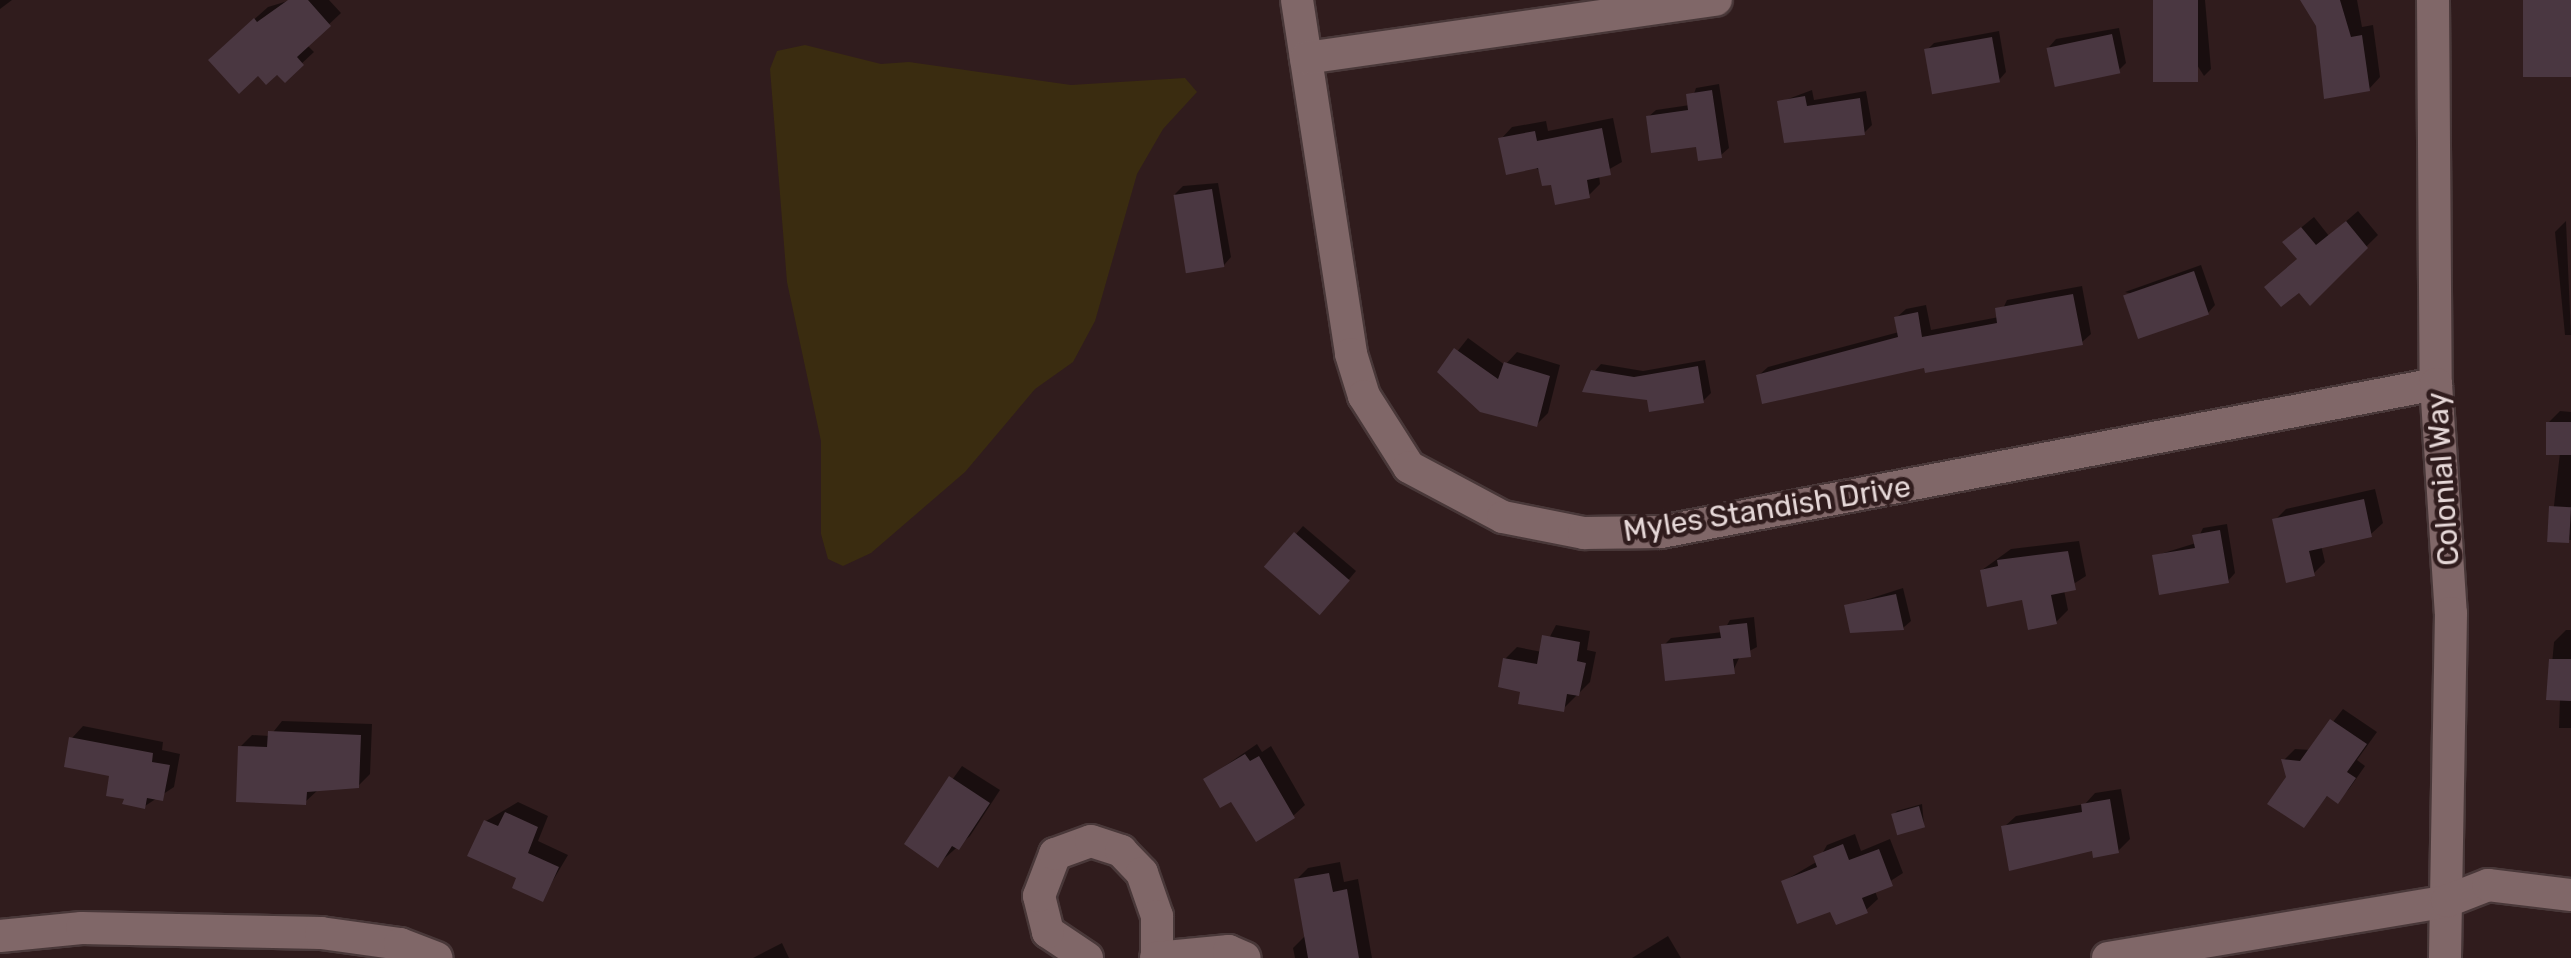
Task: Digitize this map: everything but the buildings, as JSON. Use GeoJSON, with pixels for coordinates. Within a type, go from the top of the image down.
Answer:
{"type":"FeatureCollection","features":[{"type":"Feature","properties":{"kind":"street","name":"Myles Standish Drive"},"geometry":{"type":"LineString","coordinates":[[1296,0],[1351,354],[1372,416],[1395,452],[1426,480],[1523,523],[1597,533],[1679,529],[2436,384]]}},
{"type":"Feature","properties":{"kind":"street"},"geometry":{"type":"LineString","coordinates":[[1306,58],[1716,0]]}},
{"type":"Feature","properties":{"kind":"street","name":"Colonial Way"},"geometry":{"type":"LineString","coordinates":[[2433,0],[2436,384],[2451,612],[2446,958]]}},
{"type":"Feature","properties":{"kind":"street"},"geometry":{"type":"LineString","coordinates":[[1087,958],[1048,932],[1040,896],[1055,854],[1092,842],[1120,850],[1142,874],[1157,916],[1156,958],[1228,952],[1245,958]]}},
{"type":"Feature","properties":{"kind":"street"},"geometry":{"type":"LineString","coordinates":[[2108,958],[2448,901],[2488,885],[2571,895]]}},
{"type":"Feature","properties":{"kind":"street"},"geometry":{"type":"LineString","coordinates":[[0,936],[82,928],[321,933],[400,944],[436,958]]}},
{"type":"Feature","properties":{"kind":"shaded area"},"geometry":{"type":"Polygon","coordinates":[[[805,45],[881,64],[909,62],[1071,85],[1185,78],[1197,92],[1163,129],[1137,174],[1095,321],[1073,362],[1035,389],[965,472],[871,553],[843,566],[828,559],[821,534],[821,441],[787,282],[770,69],[777,51],[805,45]]]}}]}
